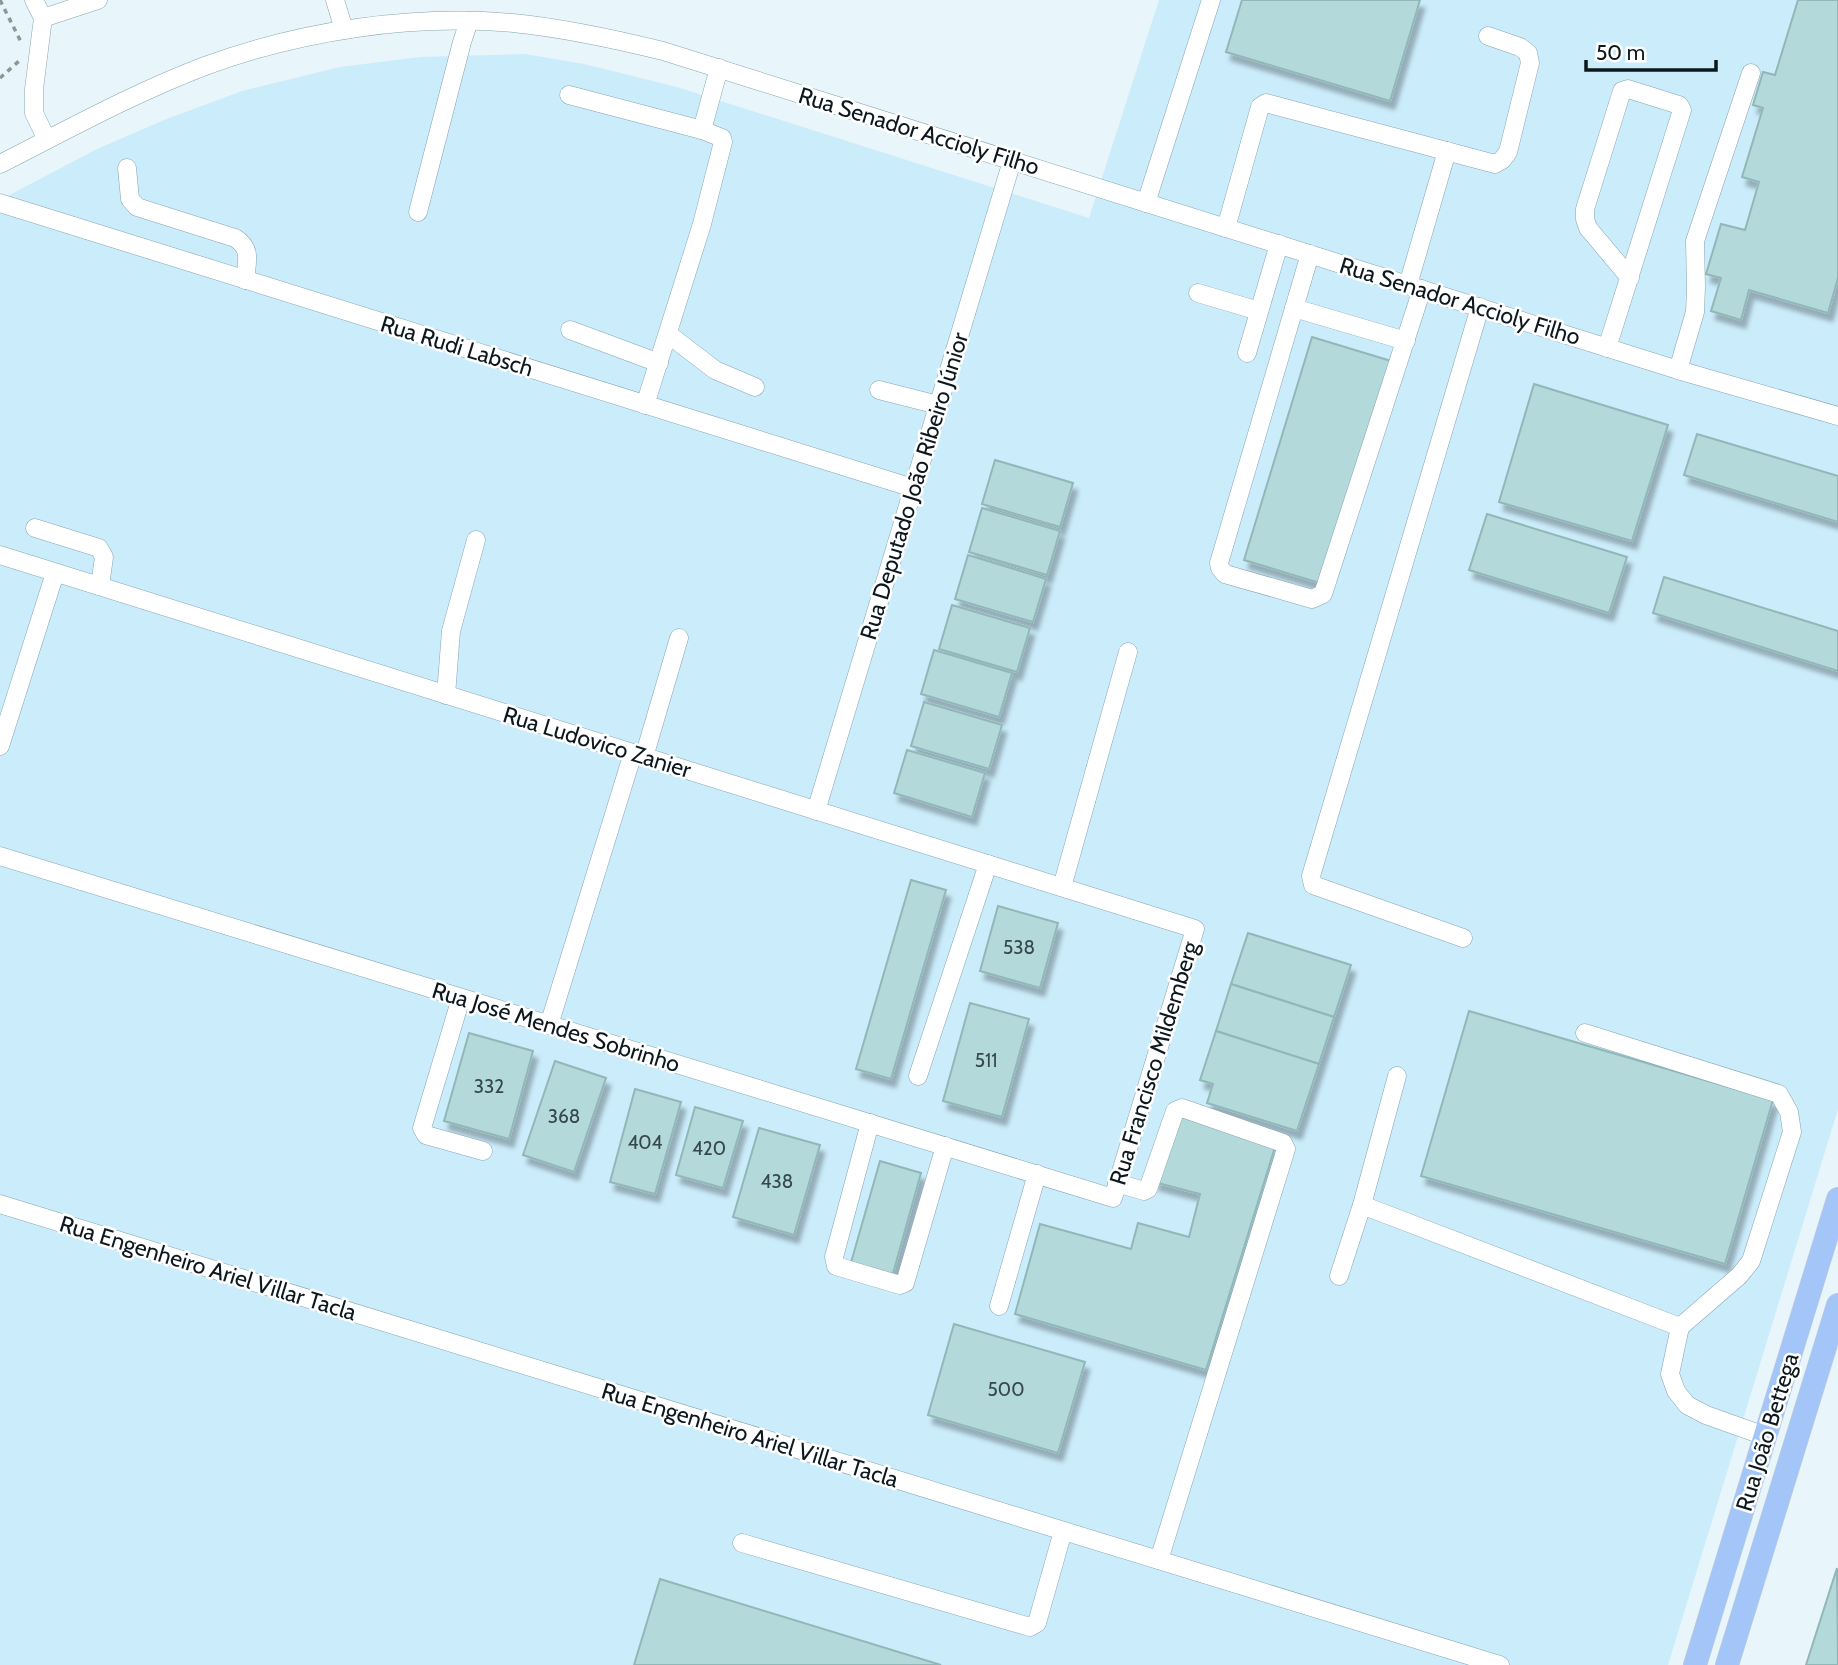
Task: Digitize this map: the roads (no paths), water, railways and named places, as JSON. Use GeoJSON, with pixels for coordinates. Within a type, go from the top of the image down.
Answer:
{"type":"FeatureCollection","features":[{"type":"Feature","properties":{"kind":"main road","name":"Rua João Bettega"},"geometry":{"type":"LineString","coordinates":[[1695,1665],[1838,1199]]}},
{"type":"Feature","properties":{"kind":"main road","name":"Rua João Bettega"},"geometry":{"type":"LineString","coordinates":[[1727,1665],[1838,1305]]}},
{"type":"Feature","properties":{"kind":"street"},"geometry":{"type":"LineString","coordinates":[[34,0],[43,18],[34,89],[34,113],[47,140]]}},
{"type":"Feature","properties":{"kind":"street"},"geometry":{"type":"LineString","coordinates":[[43,18],[98,0]]}},
{"type":"Feature","properties":{"kind":"street"},"geometry":{"type":"LineString","coordinates":[[335,0],[344,30]]}},
{"type":"Feature","properties":{"kind":"street"},"geometry":{"type":"LineString","coordinates":[[1146,202],[1211,0]]}},
{"type":"Feature","properties":{"kind":"street"},"geometry":{"type":"LineString","coordinates":[[418,212],[469,21]]}},
{"type":"Feature","properties":{"kind":"street","name":"Rua Senador Accioly Filho"},"geometry":{"type":"LineString","coordinates":[[0,164],[160,84],[257,49],[344,30],[392,24],[469,21],[567,30],[615,39],[719,68],[1607,348],[1838,416]]}},
{"type":"Feature","properties":{"kind":"street"},"geometry":{"type":"LineString","coordinates":[[1226,228],[1258,116],[1266,103],[1494,163],[1502,160],[1508,152],[1530,63],[1528,53],[1520,47],[1488,36]]}},
{"type":"Feature","properties":{"kind":"street"},"geometry":{"type":"LineString","coordinates":[[702,130],[719,68]]}},
{"type":"Feature","properties":{"kind":"street"},"geometry":{"type":"LineString","coordinates":[[1678,370],[1695,312],[1695,241],[1751,74]]}},
{"type":"Feature","properties":{"kind":"street"},"geometry":{"type":"LineString","coordinates":[[1607,348],[1630,278],[1682,110],[1679,105],[1628,89],[1622,91],[1585,209],[1585,219],[1588,228],[1630,278]]}},
{"type":"Feature","properties":{"kind":"street"},"geometry":{"type":"LineString","coordinates":[[569,94],[702,130],[722,138],[723,142],[702,224],[645,405]]}},
{"type":"Feature","properties":{"kind":"street"},"geometry":{"type":"LineString","coordinates":[[1310,254],[1219,563],[1225,574],[1312,599],[1323,594],[1406,341],[1415,287],[1447,151]]}},
{"type":"Feature","properties":{"kind":"street","name":"Rua Deputado João Ribeiro Júnior"},"geometry":{"type":"LineString","coordinates":[[816,811],[1012,161]]}},
{"type":"Feature","properties":{"kind":"street"},"geometry":{"type":"LineString","coordinates":[[127,168],[130,199],[137,207],[235,238],[243,243],[248,251],[245,279]]}},
{"type":"Feature","properties":{"kind":"street","name":"Rua Rudi Labsch"},"geometry":{"type":"LineString","coordinates":[[0,203],[913,488]]}},
{"type":"Feature","properties":{"kind":"street"},"geometry":{"type":"LineString","coordinates":[[1247,353],[1279,244]]}},
{"type":"Feature","properties":{"kind":"street"},"geometry":{"type":"LineString","coordinates":[[1198,293],[1259,312]]}},
{"type":"Feature","properties":{"kind":"street"},"geometry":{"type":"LineString","coordinates":[[1463,938],[1313,885],[1311,876],[1480,307]]}},
{"type":"Feature","properties":{"kind":"street"},"geometry":{"type":"LineString","coordinates":[[1294,308],[1406,341]]}},
{"type":"Feature","properties":{"kind":"street"},"geometry":{"type":"LineString","coordinates":[[570,330],[659,363]]}},
{"type":"Feature","properties":{"kind":"street"},"geometry":{"type":"LineString","coordinates":[[668,334],[715,370],[755,387]]}},
{"type":"Feature","properties":{"kind":"street"},"geometry":{"type":"LineString","coordinates":[[879,390],[938,405]]}},
{"type":"Feature","properties":{"kind":"street"},"geometry":{"type":"LineString","coordinates":[[35,528],[99,548],[104,556],[100,586]]}},
{"type":"Feature","properties":{"kind":"street"},"geometry":{"type":"LineString","coordinates":[[446,695],[451,631],[476,540]]}},
{"type":"Feature","properties":{"kind":"street","name":"Rua Ludovico Zanier"},"geometry":{"type":"LineString","coordinates":[[0,555],[1195,929]]}},
{"type":"Feature","properties":{"kind":"street"},"geometry":{"type":"LineString","coordinates":[[0,746],[55,573]]}},
{"type":"Feature","properties":{"kind":"street"},"geometry":{"type":"LineString","coordinates":[[549,1025],[679,638]]}},
{"type":"Feature","properties":{"kind":"street"},"geometry":{"type":"LineString","coordinates":[[1062,887],[1128,652]]}},
{"type":"Feature","properties":{"kind":"street","name":"Rua José Mendes Sobrinho"},"geometry":{"type":"LineString","coordinates":[[0,856],[1037,1174],[1115,1190],[1149,1189],[1175,1111],[1182,1108],[1283,1143],[1286,1149],[1159,1560]]}},
{"type":"Feature","properties":{"kind":"street"},"geometry":{"type":"LineString","coordinates":[[918,1076],[988,864]]}},
{"type":"Feature","properties":{"kind":"street","name":"Rua Francisco Mildemberg"},"geometry":{"type":"LineString","coordinates":[[1115,1190],[1195,929]]}},
{"type":"Feature","properties":{"kind":"street"},"geometry":{"type":"LineString","coordinates":[[461,998],[422,1128],[426,1135],[483,1152]]}},
{"type":"Feature","properties":{"kind":"street"},"geometry":{"type":"LineString","coordinates":[[1585,1033],[1779,1094],[1789,1112],[1792,1132],[1751,1261],[1739,1276],[1680,1327],[1671,1374],[1676,1391],[1686,1405],[1765,1436]]}},
{"type":"Feature","properties":{"kind":"street"},"geometry":{"type":"LineString","coordinates":[[1339,1276],[1362,1205],[1397,1076]]}},
{"type":"Feature","properties":{"kind":"street"},"geometry":{"type":"LineString","coordinates":[[870,1123],[834,1257],[836,1266],[900,1285],[905,1283],[945,1146]]}},
{"type":"Feature","properties":{"kind":"street"},"geometry":{"type":"LineString","coordinates":[[999,1306],[1037,1174]]}},
{"type":"Feature","properties":{"kind":"street","name":"Rua Engenheiro Ariel Villar Tacla"},"geometry":{"type":"LineString","coordinates":[[0,1204],[1500,1665]]}},
{"type":"Feature","properties":{"kind":"street"},"geometry":{"type":"LineString","coordinates":[[1362,1205],[1680,1327]]}},
{"type":"Feature","properties":{"kind":"street"},"geometry":{"type":"LineString","coordinates":[[742,1543],[1030,1627],[1037,1623],[1063,1531]]}}]}
